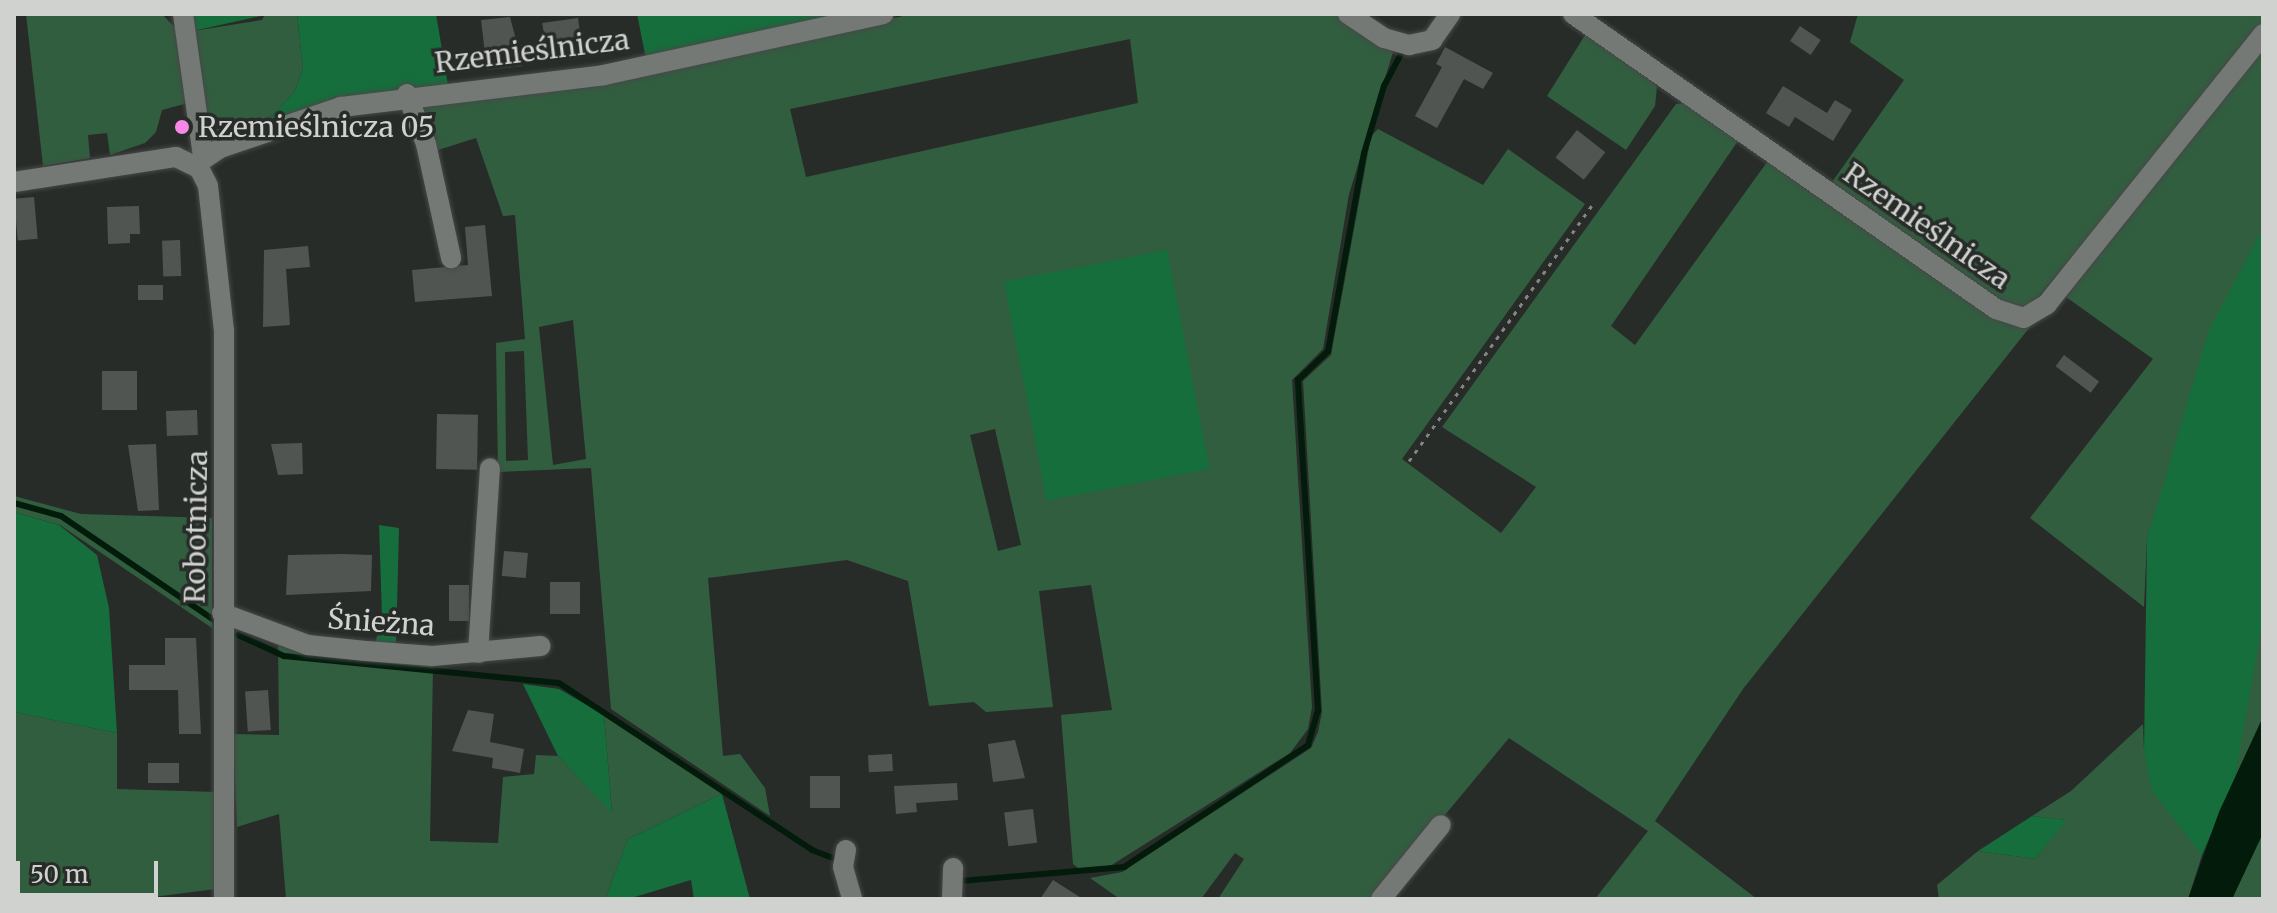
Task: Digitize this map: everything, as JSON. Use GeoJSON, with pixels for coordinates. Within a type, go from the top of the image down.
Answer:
{"type":"FeatureCollection","features":[{"type":"Feature","properties":{"kind":"street","name":"Robotnicza"},"geometry":{"type":"LineString","coordinates":[[183,14],[197,162],[208,186],[224,330],[224,899]]}},
{"type":"Feature","properties":{"kind":"street","name":"Rzemieślnicza"},"geometry":{"type":"LineString","coordinates":[[14,182],[166,157],[197,162],[341,107],[407,94],[604,75],[883,14]]}},
{"type":"Feature","properties":{"kind":"street"},"geometry":{"type":"LineString","coordinates":[[1348,14],[1384,38],[1409,45],[1432,40],[1450,14]]}},
{"type":"Feature","properties":{"kind":"street","name":"Rzemieślnicza"},"geometry":{"type":"LineString","coordinates":[[1573,14],[1996,309],[2024,318],[2052,297],[2263,34]]}},
{"type":"Feature","properties":{"kind":"street"},"geometry":{"type":"LineString","coordinates":[[407,94],[426,144],[451,258]]}},
{"type":"Feature","properties":{"kind":"street"},"geometry":{"type":"LineString","coordinates":[[478,653],[490,468]]}},
{"type":"Feature","properties":{"kind":"street","name":"Śnieżna"},"geometry":{"type":"LineString","coordinates":[[222,613],[308,645],[433,656],[541,646]]}},
{"type":"Feature","properties":{"kind":"street"},"geometry":{"type":"LineString","coordinates":[[1381,899],[1441,825]]}},
{"type":"Feature","properties":{"kind":"street"},"geometry":{"type":"LineString","coordinates":[[845,858],[852,899]]}},
{"type":"Feature","properties":{"kind":"street"},"geometry":{"type":"LineString","coordinates":[[952,896],[953,868]]}},
{"type":"Feature","properties":{"kind":"path"},"geometry":{"type":"LineString","coordinates":[[1409,461],[1594,203]]}},
{"type":"Feature","properties":{"kind":"green space"},"geometry":{"type":"Polygon","coordinates":[[[26,14],[162,14],[181,34],[189,96],[184,104],[162,110],[156,132],[145,143],[110,155],[107,133],[88,135],[90,158],[43,166],[26,14]]]}},
{"type":"Feature","properties":{"kind":"green space"},"geometry":{"type":"Polygon","coordinates":[[[193,14],[265,14],[265,15],[193,31],[193,14]]]}},
{"type":"Feature","properties":{"kind":"green space"},"geometry":{"type":"Polygon","coordinates":[[[265,14],[297,14],[303,69],[295,91],[259,130],[214,141],[207,134],[193,31],[262,20],[265,14]]]}},
{"type":"Feature","properties":{"kind":"green space"},"geometry":{"type":"Polygon","coordinates":[[[297,14],[436,14],[448,85],[358,98],[259,130],[295,91],[303,69],[297,14]]]}},
{"type":"Feature","properties":{"kind":"green space"},"geometry":{"type":"Polygon","coordinates":[[[637,14],[841,14],[646,59],[637,14]]]}},
{"type":"Feature","properties":{"kind":"green space"},"geometry":{"type":"Polygon","coordinates":[[[912,14],[1338,14],[1394,49],[1349,194],[1323,349],[1292,380],[1312,707],[1308,729],[1290,753],[1110,866],[1082,871],[1073,864],[1061,715],[1112,710],[1091,585],[1039,591],[1053,707],[986,712],[974,702],[929,706],[908,581],[847,560],[708,578],[723,756],[740,754],[765,788],[770,816],[611,709],[591,468],[498,472],[496,343],[525,339],[515,215],[503,216],[476,138],[438,150],[421,99],[628,77],[912,14]],[[1130,39],[790,109],[806,177],[1138,103],[1130,39]],[[573,320],[539,327],[553,465],[586,459],[573,320]],[[524,351],[505,352],[506,461],[528,460],[524,351]],[[995,429],[970,435],[998,551],[1021,545],[995,429]]]}},
{"type":"Feature","properties":{"kind":"green space"},"geometry":{"type":"Polygon","coordinates":[[[1858,14],[2263,14],[2263,26],[2029,308],[2003,307],[1830,185],[1904,80],[1850,42],[1858,14]]]}},
{"type":"Feature","properties":{"kind":"green space"},"geometry":{"type":"Polygon","coordinates":[[[1587,32],[1657,86],[1655,106],[1626,150],[1547,96],[1587,32]]]}},
{"type":"Feature","properties":{"kind":"green space"},"geometry":{"type":"Polygon","coordinates":[[[2263,50],[2263,228],[2147,539],[2144,607],[2030,518],[2153,359],[2066,297],[2263,50]]]}},
{"type":"Feature","properties":{"kind":"green space"},"geometry":{"type":"Polygon","coordinates":[[[1685,103],[1740,138],[1611,326],[1635,345],[1770,158],[2033,323],[1743,689],[1655,821],[1757,899],[1595,899],[1648,831],[1509,738],[1375,899],[1218,899],[1244,859],[1235,853],[1201,899],[1120,899],[1090,878],[1122,872],[1311,748],[1318,732],[1322,712],[1303,381],[1331,355],[1371,136],[1378,129],[1483,185],[1508,149],[1585,204],[1402,459],[1501,533],[1536,487],[1442,427],[1676,104],[1685,103]]]}},
{"type":"Feature","properties":{"kind":"green space"},"geometry":{"type":"Polygon","coordinates":[[[2263,228],[2263,618],[2235,778],[2202,855],[2152,791],[2144,752],[2147,539],[2209,330],[2263,228]]]}},
{"type":"Feature","properties":{"kind":"green space"},"geometry":{"type":"Polygon","coordinates":[[[1167,250],[1210,469],[1047,501],[1004,282],[1167,250]]]}},
{"type":"Feature","properties":{"kind":"green space"},"geometry":{"type":"Polygon","coordinates":[[[14,496],[81,514],[212,518],[212,628],[60,525],[14,512],[14,496]]]}},
{"type":"Feature","properties":{"kind":"green space"},"geometry":{"type":"Polygon","coordinates":[[[14,512],[59,525],[97,555],[109,608],[117,733],[14,712],[14,512]]]}},
{"type":"Feature","properties":{"kind":"green space"},"geometry":{"type":"Polygon","coordinates":[[[379,525],[399,528],[396,646],[374,648],[382,617],[379,525]]]}},
{"type":"Feature","properties":{"kind":"green space"},"geometry":{"type":"Polygon","coordinates":[[[2263,618],[2263,717],[2235,778],[2249,673],[2263,618]]]}},
{"type":"Feature","properties":{"kind":"green space"},"geometry":{"type":"Polygon","coordinates":[[[278,639],[433,666],[430,841],[498,843],[503,777],[534,774],[536,755],[558,756],[612,812],[604,715],[722,794],[628,839],[605,899],[286,899],[279,814],[237,827],[233,734],[279,735],[278,639]]]}},
{"type":"Feature","properties":{"kind":"green space"},"geometry":{"type":"Polygon","coordinates":[[[523,684],[559,689],[604,715],[612,813],[558,756],[523,684]]]}},
{"type":"Feature","properties":{"kind":"green space"},"geometry":{"type":"Polygon","coordinates":[[[14,712],[117,733],[117,789],[216,792],[216,889],[137,899],[14,899],[14,712]]]}},
{"type":"Feature","properties":{"kind":"green space"},"geometry":{"type":"Polygon","coordinates":[[[2143,724],[2144,752],[2202,855],[2188,899],[1939,899],[1937,885],[1978,851],[2035,859],[2066,820],[2032,816],[2071,791],[2143,724]]]}},
{"type":"Feature","properties":{"kind":"green space"},"geometry":{"type":"Polygon","coordinates":[[[722,794],[750,899],[694,899],[691,880],[628,899],[605,899],[628,839],[722,794]]]}},
{"type":"Feature","properties":{"kind":"green space"},"geometry":{"type":"Polygon","coordinates":[[[2032,816],[2067,820],[2035,859],[1978,851],[2032,816]]]}},
{"type":"Feature","properties":{"kind":"green space"},"geometry":{"type":"Polygon","coordinates":[[[2263,833],[2263,899],[2232,899],[2263,833]]]}},
{"type":"Feature","properties":{"kind":"shaded area"},"geometry":{"type":"Polygon","coordinates":[[[2263,717],[2263,833],[2232,899],[2188,899],[2219,812],[2263,717]]]}},
{"type":"Feature","properties":{"kind":"building"},"geometry":{"type":"Polygon","coordinates":[[[510,17],[523,66],[487,70],[481,20],[510,17]]]}},
{"type":"Feature","properties":{"kind":"building"},"geometry":{"type":"Polygon","coordinates":[[[578,18],[582,46],[546,51],[542,23],[578,18]]]}},
{"type":"Feature","properties":{"kind":"building"},"geometry":{"type":"Polygon","coordinates":[[[1800,26],[1821,40],[1811,55],[1790,41],[1800,26]]]}},
{"type":"Feature","properties":{"kind":"building"},"geometry":{"type":"Polygon","coordinates":[[[1445,47],[1493,73],[1483,89],[1464,79],[1437,128],[1415,116],[1442,67],[1436,64],[1445,47]]]}},
{"type":"Feature","properties":{"kind":"building"},"geometry":{"type":"Polygon","coordinates":[[[1783,86],[1827,113],[1835,100],[1852,110],[1833,141],[1795,117],[1789,127],[1766,113],[1783,86]]]}},
{"type":"Feature","properties":{"kind":"building"},"geometry":{"type":"Polygon","coordinates":[[[1577,130],[1605,152],[1584,180],[1555,158],[1577,130]]]}},
{"type":"Feature","properties":{"kind":"building"},"geometry":{"type":"Polygon","coordinates":[[[34,197],[38,239],[18,241],[14,199],[34,197]]]}},
{"type":"Feature","properties":{"kind":"building"},"geometry":{"type":"Polygon","coordinates":[[[139,206],[140,234],[130,234],[130,243],[108,244],[107,207],[139,206]]]}},
{"type":"Feature","properties":{"kind":"building"},"geometry":{"type":"Polygon","coordinates":[[[485,225],[492,296],[415,302],[412,270],[468,265],[465,227],[485,225]]]}},
{"type":"Feature","properties":{"kind":"building"},"geometry":{"type":"Polygon","coordinates":[[[180,240],[181,276],[163,277],[162,241],[180,240]]]}},
{"type":"Feature","properties":{"kind":"building"},"geometry":{"type":"Polygon","coordinates":[[[308,246],[310,267],[286,269],[290,325],[263,327],[264,250],[308,246]]]}},
{"type":"Feature","properties":{"kind":"building"},"geometry":{"type":"Polygon","coordinates":[[[138,285],[163,285],[163,300],[138,300],[138,285]]]}},
{"type":"Feature","properties":{"kind":"building"},"geometry":{"type":"Polygon","coordinates":[[[2064,355],[2099,381],[2091,393],[2056,366],[2064,355]]]}},
{"type":"Feature","properties":{"kind":"building"},"geometry":{"type":"Polygon","coordinates":[[[102,371],[137,371],[137,410],[102,410],[102,371]]]}},
{"type":"Feature","properties":{"kind":"building"},"geometry":{"type":"Polygon","coordinates":[[[197,410],[198,435],[167,436],[166,411],[197,410]]]}},
{"type":"Feature","properties":{"kind":"building"},"geometry":{"type":"Polygon","coordinates":[[[437,414],[478,415],[477,470],[436,469],[437,414]]]}},
{"type":"Feature","properties":{"kind":"building"},"geometry":{"type":"Polygon","coordinates":[[[302,443],[303,474],[278,475],[271,444],[302,443]]]}},
{"type":"Feature","properties":{"kind":"building"},"geometry":{"type":"Polygon","coordinates":[[[156,444],[159,510],[138,511],[128,445],[156,444]]]}},
{"type":"Feature","properties":{"kind":"building"},"geometry":{"type":"Polygon","coordinates":[[[504,551],[528,553],[526,578],[502,576],[504,551]]]}},
{"type":"Feature","properties":{"kind":"building"},"geometry":{"type":"Polygon","coordinates":[[[288,555],[372,555],[371,591],[286,595],[288,555]]]}},
{"type":"Feature","properties":{"kind":"building"},"geometry":{"type":"Polygon","coordinates":[[[550,582],[580,582],[580,614],[550,614],[550,582]]]}},
{"type":"Feature","properties":{"kind":"building"},"geometry":{"type":"Polygon","coordinates":[[[449,585],[469,585],[469,621],[449,621],[449,585]]]}},
{"type":"Feature","properties":{"kind":"building"},"geometry":{"type":"Polygon","coordinates":[[[165,638],[196,638],[201,734],[179,734],[178,690],[129,690],[129,665],[165,665],[165,638]]]}},
{"type":"Feature","properties":{"kind":"building"},"geometry":{"type":"Polygon","coordinates":[[[268,690],[271,730],[248,732],[245,692],[268,690]]]}},
{"type":"Feature","properties":{"kind":"building"},"geometry":{"type":"Polygon","coordinates":[[[468,710],[494,714],[490,742],[524,749],[520,773],[492,768],[493,758],[452,751],[468,710]]]}},
{"type":"Feature","properties":{"kind":"building"},"geometry":{"type":"Polygon","coordinates":[[[1015,740],[1025,778],[993,782],[988,744],[1015,740]]]}},
{"type":"Feature","properties":{"kind":"building"},"geometry":{"type":"Polygon","coordinates":[[[892,754],[893,771],[869,772],[868,755],[892,754]]]}},
{"type":"Feature","properties":{"kind":"building"},"geometry":{"type":"Polygon","coordinates":[[[148,763],[179,763],[179,783],[148,783],[148,763]]]}},
{"type":"Feature","properties":{"kind":"building"},"geometry":{"type":"Polygon","coordinates":[[[810,776],[840,776],[840,808],[810,808],[810,776]]]}},
{"type":"Feature","properties":{"kind":"building"},"geometry":{"type":"Polygon","coordinates":[[[957,783],[958,800],[916,803],[917,812],[896,814],[894,786],[957,783]]]}},
{"type":"Feature","properties":{"kind":"building"},"geometry":{"type":"Polygon","coordinates":[[[1033,809],[1037,843],[1008,846],[1004,813],[1033,809]]]}},
{"type":"Feature","properties":{"kind":"building"},"geometry":{"type":"Polygon","coordinates":[[[1053,880],[1083,899],[1040,899],[1053,880]]]}},
{"type":"Feature","properties":{"kind":"waterway"},"geometry":{"type":"LineString","coordinates":[[961,881],[1124,867],[1308,745],[1318,710],[1298,380],[1328,351],[1364,153],[1384,86],[1403,51]]}},
{"type":"Feature","properties":{"kind":"waterway"},"geometry":{"type":"LineString","coordinates":[[14,503],[61,516],[214,620]]}},
{"type":"Feature","properties":{"kind":"waterway"},"geometry":{"type":"LineString","coordinates":[[238,635],[284,656],[559,683],[812,850],[840,861]]}},
{"type":"Feature","properties":{"kind":"place","name":"Rzemieślnicza 05"},"geometry":{"type":"Point","coordinates":[182,127]}}]}
